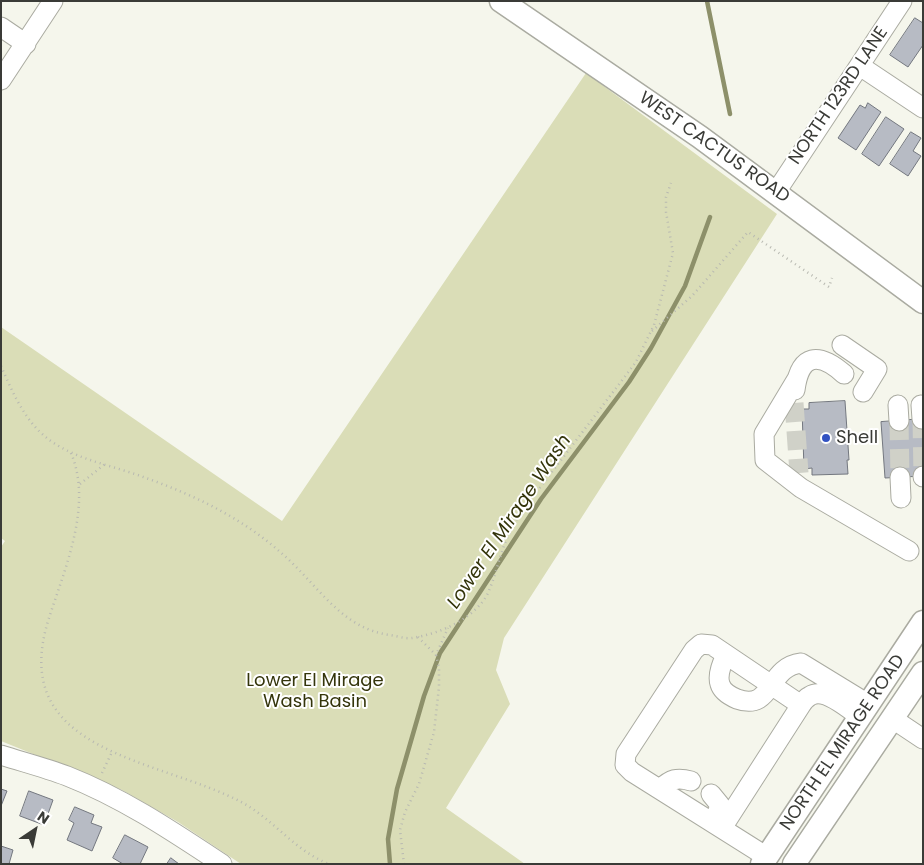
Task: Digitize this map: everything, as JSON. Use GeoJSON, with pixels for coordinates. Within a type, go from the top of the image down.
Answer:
{"type":"FeatureCollection","features":[{"type":"Feature","properties":{"kind":"main road","name":"WEST CACTUS ROAD"},"geometry":{"type":"LineString","coordinates":[[501,1],[751,173],[923,302]]}},
{"type":"Feature","properties":{"kind":"main road","name":"NORTH EL MIRAGE ROAD"},"geometry":{"type":"LineString","coordinates":[[765,860],[923,622]]}},
{"type":"Feature","properties":{"kind":"main road","name":"NORTH EL MIRAGE ROAD"},"geometry":{"type":"LineString","coordinates":[[794,864],[923,673]]}},
{"type":"Feature","properties":{"kind":"street"},"geometry":{"type":"LineString","coordinates":[[1,80],[53,1]]}},
{"type":"Feature","properties":{"kind":"street","name":"NORTH 123RD LANE"},"geometry":{"type":"LineString","coordinates":[[776,192],[902,1]]}},
{"type":"Feature","properties":{"kind":"street"},"geometry":{"type":"LineString","coordinates":[[1,27],[26,44]]}},
{"type":"Feature","properties":{"kind":"street"},"geometry":{"type":"LineString","coordinates":[[860,66],[923,108]]}},
{"type":"Feature","properties":{"kind":"street"},"geometry":{"type":"LineString","coordinates":[[842,345],[877,368],[858,388],[822,359],[814,358],[808,362],[764,434],[765,460],[909,551]]}},
{"type":"Feature","properties":{"kind":"street"},"geometry":{"type":"LineString","coordinates":[[794,403],[797,379]]}},
{"type":"Feature","properties":{"kind":"street"},"geometry":{"type":"LineString","coordinates":[[900,477],[901,498]]}},
{"type":"Feature","properties":{"kind":"street"},"geometry":{"type":"LineString","coordinates":[[765,860],[718,826],[625,765],[626,754],[694,650],[701,644],[712,645],[801,705]]}},
{"type":"Feature","properties":{"kind":"street"},"geometry":{"type":"LineString","coordinates":[[726,655],[719,681],[721,688],[731,697],[746,702],[755,701],[764,695],[781,671],[790,664],[801,663],[864,710]]}},
{"type":"Feature","properties":{"kind":"street"},"geometry":{"type":"LineString","coordinates":[[718,826],[801,705],[810,696],[817,694],[864,710]]}},
{"type":"Feature","properties":{"kind":"street"},"geometry":{"type":"LineString","coordinates":[[893,719],[923,739]]}},
{"type":"Feature","properties":{"kind":"street"},"geometry":{"type":"LineString","coordinates":[[1,755],[67,776],[94,788],[152,818],[222,864]]}},
{"type":"Feature","properties":{"kind":"street"},"geometry":{"type":"LineString","coordinates":[[660,789],[670,779],[682,778],[691,781]]}},
{"type":"Feature","properties":{"kind":"street"},"geometry":{"type":"LineString","coordinates":[[711,794],[720,805],[718,826]]}},
{"type":"Feature","properties":{"kind":"path"},"geometry":{"type":"LineString","coordinates":[[1,366],[24,413],[39,432],[58,446],[202,499],[250,528],[289,560],[349,621],[377,633],[410,638],[438,632],[473,612],[488,594],[506,541],[519,516],[636,362],[651,332],[673,253],[666,212],[666,197],[671,183]]}},
{"type":"Feature","properties":{"kind":"path"},"geometry":{"type":"LineString","coordinates":[[651,332],[692,296],[748,232],[829,287],[832,278]]}},
{"type":"Feature","properties":{"kind":"path"},"geometry":{"type":"LineString","coordinates":[[70,452],[80,484],[72,551],[44,634],[41,651],[44,685],[52,702],[65,722],[93,744],[209,787],[243,803],[266,817],[315,858],[329,864]]}},
{"type":"Feature","properties":{"kind":"path"},"geometry":{"type":"LineString","coordinates":[[80,484],[105,464]]}},
{"type":"Feature","properties":{"kind":"path"},"geometry":{"type":"LineString","coordinates":[[436,655],[449,626]]}},
{"type":"Feature","properties":{"kind":"path"},"geometry":{"type":"LineString","coordinates":[[402,863],[400,830],[405,812],[419,784],[434,732],[439,687],[439,668],[436,655],[418,637]]}},
{"type":"Feature","properties":{"kind":"path"},"geometry":{"type":"LineString","coordinates":[[94,788],[112,752]]}},
{"type":"Feature","properties":{"kind":"green space","name":"Lower El Mirage Wash Basin"},"geometry":{"type":"Polygon","coordinates":[[[586,73],[777,214],[504,638],[496,670],[510,704],[446,808],[525,864],[241,864],[178,822],[122,790],[1,741],[1,547],[5,541],[1,538],[1,327],[282,521],[586,73]]]}},
{"type":"Feature","properties":{"kind":"building"},"geometry":{"type":"Polygon","coordinates":[[[915,18],[923,23],[923,45],[908,67],[890,55],[915,18]]]}},
{"type":"Feature","properties":{"kind":"building"},"geometry":{"type":"Polygon","coordinates":[[[868,103],[881,112],[856,150],[838,138],[860,105],[865,108],[868,103]]]}},
{"type":"Feature","properties":{"kind":"building"},"geometry":{"type":"Polygon","coordinates":[[[886,117],[904,129],[879,166],[862,154],[886,117]]]}},
{"type":"Feature","properties":{"kind":"building"},"geometry":{"type":"Polygon","coordinates":[[[911,132],[921,138],[913,151],[921,156],[908,176],[890,164],[911,132]]]}},
{"type":"Feature","properties":{"kind":"building","name":"Shell"},"geometry":{"type":"Polygon","coordinates":[[[845,401],[849,460],[847,460],[848,474],[812,475],[812,468],[804,469],[802,409],[809,409],[809,403],[845,401]]]}},
{"type":"Feature","properties":{"kind":"building"},"geometry":{"type":"Polygon","coordinates":[[[923,419],[923,476],[885,478],[881,422],[923,419]]]}},
{"type":"Feature","properties":{"kind":"building"},"geometry":{"type":"Polygon","coordinates":[[[1,789],[7,791],[1,806],[1,789]]]}},
{"type":"Feature","properties":{"kind":"building"},"geometry":{"type":"Polygon","coordinates":[[[29,791],[53,800],[44,825],[20,816],[29,791]]]}},
{"type":"Feature","properties":{"kind":"building"},"geometry":{"type":"Polygon","coordinates":[[[75,807],[94,815],[91,823],[102,827],[92,851],[67,840],[74,823],[69,820],[75,807]]]}},
{"type":"Feature","properties":{"kind":"building"},"geometry":{"type":"Polygon","coordinates":[[[125,835],[148,847],[140,864],[123,864],[113,858],[125,835]]]}},
{"type":"Feature","properties":{"kind":"building"},"geometry":{"type":"Polygon","coordinates":[[[1,846],[13,850],[9,864],[1,864],[1,846]]]}},
{"type":"Feature","properties":{"kind":"building"},"geometry":{"type":"Polygon","coordinates":[[[171,858],[179,864],[167,864],[171,858]]]}},
{"type":"Feature","properties":{"kind":"waterway","name":"Lower El Mirage Wash"},"geometry":{"type":"LineString","coordinates":[[707,1],[730,114]]}},
{"type":"Feature","properties":{"kind":"waterway","name":"Lower El Mirage Wash"},"geometry":{"type":"LineString","coordinates":[[390,864],[388,839],[397,789],[424,696],[440,653],[541,499],[629,382],[651,348],[685,286],[710,217]]}},
{"type":"Feature","properties":{"kind":"tunnel"},"geometry":{"type":"LineString","coordinates":[[794,403],[799,473]]}},
{"type":"Feature","properties":{"kind":"tunnel"},"geometry":{"type":"LineString","coordinates":[[922,419],[923,476]]}},
{"type":"Feature","properties":{"kind":"tunnel"},"geometry":{"type":"LineString","coordinates":[[899,421],[900,477]]}},
{"type":"Feature","properties":{"kind":"place","name":"Shell"},"geometry":{"type":"Point","coordinates":[826,438]}}]}
